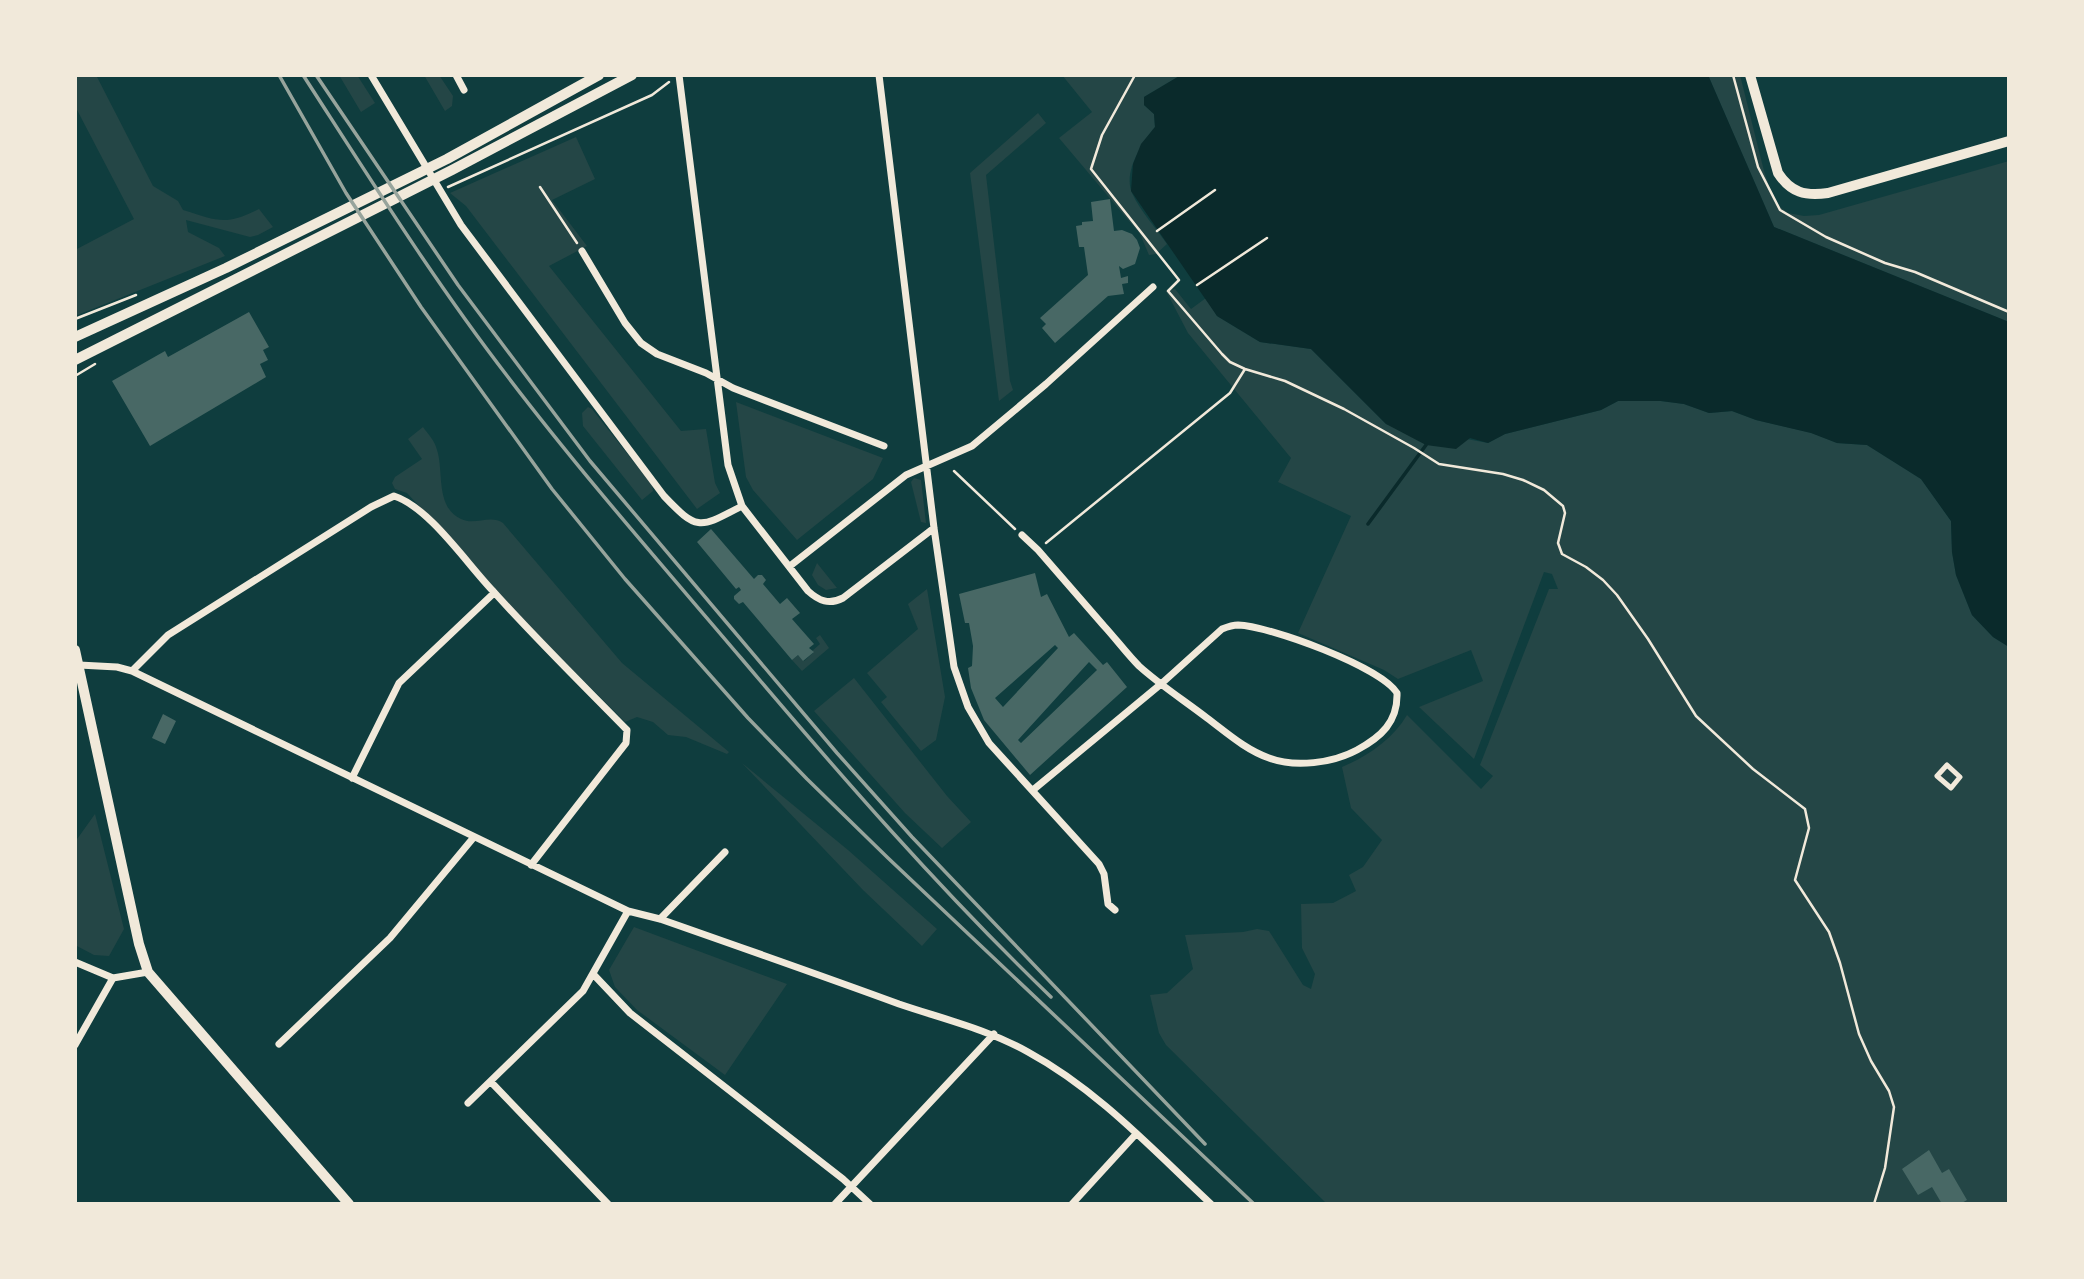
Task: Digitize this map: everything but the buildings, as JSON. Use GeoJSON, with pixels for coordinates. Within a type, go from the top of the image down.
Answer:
{"type":"FeatureCollection","features":[{"type":"Feature","properties":{"kind":"main road"},"geometry":{"type":"LineString","coordinates":[[75,337],[226,268],[447,159],[598,75]]}},
{"type":"Feature","properties":{"kind":"main road"},"geometry":{"type":"LineString","coordinates":[[75,360],[452,170],[632,75]]}},
{"type":"Feature","properties":{"kind":"main road"},"geometry":{"type":"LineString","coordinates":[[1750,75],[1778,173],[1792,190],[1812,195],[1828,193],[2009,141]]}},
{"type":"Feature","properties":{"kind":"main road"},"geometry":{"type":"LineString","coordinates":[[75,650],[139,944],[148,972],[349,1204]]}},
{"type":"Feature","properties":{"kind":"street"},"geometry":{"type":"LineString","coordinates":[[371,75],[461,225],[664,496],[692,522],[711,523],[742,506]]}},
{"type":"Feature","properties":{"kind":"street"},"geometry":{"type":"LineString","coordinates":[[456,75],[464,90]]}},
{"type":"Feature","properties":{"kind":"street"},"geometry":{"type":"LineString","coordinates":[[678,75],[728,465],[742,506],[757,528],[816,598],[835,602],[934,528]]}},
{"type":"Feature","properties":{"kind":"street"},"geometry":{"type":"LineString","coordinates":[[879,75],[934,528],[954,667],[968,707],[989,744],[1100,864],[1108,904],[1115,909]]}},
{"type":"Feature","properties":{"kind":"street"},"geometry":{"type":"LineString","coordinates":[[582,251],[625,323],[641,343],[657,354],[706,373],[719,382],[884,446]]}},
{"type":"Feature","properties":{"kind":"street"},"geometry":{"type":"LineString","coordinates":[[790,566],[906,475],[972,446],[1153,287]]}},
{"type":"Feature","properties":{"kind":"street"},"geometry":{"type":"LineString","coordinates":[[132,671],[168,635],[371,507],[394,496],[408,500],[424,513],[494,593],[626,730],[626,743],[531,865]]}},
{"type":"Feature","properties":{"kind":"street"},"geometry":{"type":"LineString","coordinates":[[1021,535],[1038,550],[1139,666],[1161,684],[1252,751],[1272,760],[1294,762],[1347,756],[1382,733],[1393,720],[1398,707],[1397,693],[1392,685],[1366,669],[1289,638],[1237,625],[1222,629],[1161,684],[1033,790]]}},
{"type":"Feature","properties":{"kind":"street"},"geometry":{"type":"LineString","coordinates":[[352,778],[399,682],[494,593]]}},
{"type":"Feature","properties":{"kind":"street"},"geometry":{"type":"LineString","coordinates":[[79,665],[117,667],[132,671],[628,911],[660,919],[928,1014],[995,1034],[1072,1080],[1119,1117],[1210,1204]]}},
{"type":"Feature","properties":{"kind":"street"},"geometry":{"type":"LineString","coordinates":[[279,1044],[390,938],[474,837]]}},
{"type":"Feature","properties":{"kind":"street"},"geometry":{"type":"LineString","coordinates":[[660,919],[725,852]]}},
{"type":"Feature","properties":{"kind":"street"},"geometry":{"type":"LineString","coordinates":[[468,1103],[583,991],[628,911]]}},
{"type":"Feature","properties":{"kind":"street"},"geometry":{"type":"LineString","coordinates":[[75,962],[113,978],[148,972]]}},
{"type":"Feature","properties":{"kind":"street"},"geometry":{"type":"LineString","coordinates":[[594,975],[630,1013],[851,1186],[870,1204]]}},
{"type":"Feature","properties":{"kind":"street"},"geometry":{"type":"LineString","coordinates":[[75,1045],[113,978]]}},
{"type":"Feature","properties":{"kind":"street"},"geometry":{"type":"LineString","coordinates":[[835,1204],[995,1034]]}},
{"type":"Feature","properties":{"kind":"street"},"geometry":{"type":"LineString","coordinates":[[491,1082],[608,1204]]}},
{"type":"Feature","properties":{"kind":"street"},"geometry":{"type":"LineString","coordinates":[[1072,1204],[1136,1134]]}},
{"type":"Feature","properties":{"kind":"path"},"geometry":{"type":"LineString","coordinates":[[1135,75],[1102,135],[1091,169],[1180,280],[1168,291],[1230,362],[1285,381],[1344,409],[1439,464],[1503,474],[1523,480],[1558,500],[1565,513],[1558,543],[1562,554],[1586,567],[1617,595],[1696,716],[1753,769],[1805,809],[1809,828],[1795,880],[1829,932],[1859,1034],[1889,1091],[1894,1107],[1885,1168],[1874,1204]]}},
{"type":"Feature","properties":{"kind":"path"},"geometry":{"type":"LineString","coordinates":[[1733,75],[1758,167],[1780,210],[1826,237],[2009,312]]}},
{"type":"Feature","properties":{"kind":"path"},"geometry":{"type":"LineString","coordinates":[[458,182],[652,95],[670,81]]}},
{"type":"Feature","properties":{"kind":"path"},"geometry":{"type":"LineString","coordinates":[[540,187],[582,251]]}},
{"type":"Feature","properties":{"kind":"path"},"geometry":{"type":"LineString","coordinates":[[1157,230],[1214,190]]}},
{"type":"Feature","properties":{"kind":"path"},"geometry":{"type":"LineString","coordinates":[[1197,285],[1267,238]]}},
{"type":"Feature","properties":{"kind":"path"},"geometry":{"type":"LineString","coordinates":[[1038,550],[1230,393],[1245,369]]}},
{"type":"Feature","properties":{"kind":"path"},"geometry":{"type":"LineString","coordinates":[[954,471],[1021,535]]}},
{"type":"Feature","properties":{"kind":"shaded area"},"geometry":{"type":"Polygon","coordinates":[[[75,75],[96,75],[153,186],[178,201],[183,210],[205,217],[230,220],[259,209],[273,227],[250,237],[186,220],[188,232],[219,248],[225,256],[75,316],[75,250],[134,219],[75,106],[75,75]]]}},
{"type":"Feature","properties":{"kind":"shaded area"},"geometry":{"type":"Polygon","coordinates":[[[339,75],[357,75],[375,103],[361,112],[339,75]]]}},
{"type":"Feature","properties":{"kind":"shaded area"},"geometry":{"type":"Polygon","coordinates":[[[424,75],[439,75],[453,96],[452,106],[445,111],[424,75]]]}},
{"type":"Feature","properties":{"kind":"shaded area"},"geometry":{"type":"Polygon","coordinates":[[[1062,75],[1181,75],[1144,97],[1144,105],[1154,114],[1155,127],[1140,149],[1130,176],[1135,200],[1167,244],[1156,254],[1149,255],[1140,234],[1059,138],[1092,112],[1062,75]]]}},
{"type":"Feature","properties":{"kind":"shaded area"},"geometry":{"type":"Polygon","coordinates":[[[1181,75],[1708,75],[1774,227],[2009,322],[2009,647],[1993,637],[1972,615],[1956,575],[1951,521],[1921,479],[1867,445],[1837,443],[1732,411],[1709,413],[1684,404],[1618,401],[1601,410],[1505,434],[1488,443],[1470,438],[1456,449],[1426,445],[1386,424],[1311,349],[1260,342],[1217,316],[1131,191],[1133,164],[1141,144],[1155,127],[1154,114],[1144,105],[1144,97],[1181,75]]]}},
{"type":"Feature","properties":{"kind":"shaded area"},"geometry":{"type":"Polygon","coordinates":[[[1708,75],[1740,75],[1764,171],[1775,203],[1788,213],[1819,215],[2009,161],[2009,322],[1774,227],[1708,75]]]}},
{"type":"Feature","properties":{"kind":"shaded area"},"geometry":{"type":"Polygon","coordinates":[[[1038,113],[1046,123],[986,175],[1013,390],[999,401],[970,173],[1038,113]]]}},
{"type":"Feature","properties":{"kind":"shaded area"},"geometry":{"type":"Polygon","coordinates":[[[576,137],[595,179],[552,200],[587,246],[549,266],[681,431],[706,429],[715,483],[720,493],[697,509],[466,206],[450,193],[576,137]]]}},
{"type":"Feature","properties":{"kind":"shaded area"},"geometry":{"type":"Polygon","coordinates":[[[1175,289],[1191,309],[1206,298],[1217,316],[1260,342],[1311,349],[1386,424],[1488,443],[1505,434],[1601,410],[1618,401],[1661,401],[1684,404],[1709,413],[1732,411],[1756,420],[1812,433],[1837,443],[1867,445],[1921,479],[1951,521],[1956,575],[1972,615],[1993,637],[2009,647],[2009,1204],[1327,1204],[1166,1045],[1159,1033],[1150,995],[1167,993],[1193,969],[1185,935],[1257,929],[1269,931],[1303,985],[1311,989],[1315,974],[1302,948],[1301,904],[1333,903],[1356,891],[1349,875],[1363,867],[1382,840],[1351,808],[1342,767],[1379,746],[1395,732],[1407,715],[1481,789],[1493,776],[1480,765],[1549,589],[1558,589],[1552,574],[1544,572],[1474,759],[1419,707],[1483,681],[1471,650],[1398,679],[1384,670],[1298,633],[1351,516],[1278,482],[1291,458],[1188,333],[1166,291],[1175,289]]]}},
{"type":"Feature","properties":{"kind":"shaded area"},"geometry":{"type":"Polygon","coordinates":[[[736,402],[883,458],[873,479],[797,540],[753,490],[746,477],[736,402]]]}},
{"type":"Feature","properties":{"kind":"shaded area"},"geometry":{"type":"Polygon","coordinates":[[[588,407],[652,485],[653,491],[642,500],[583,426],[582,413],[588,407]]]}},
{"type":"Feature","properties":{"kind":"shaded area"},"geometry":{"type":"Polygon","coordinates":[[[423,427],[436,447],[444,497],[453,513],[466,521],[493,520],[503,523],[622,663],[729,752],[727,754],[686,737],[668,735],[653,722],[637,717],[625,722],[533,630],[407,493],[395,489],[392,483],[395,477],[422,459],[408,439],[423,427]]]}},
{"type":"Feature","properties":{"kind":"shaded area"},"geometry":{"type":"Polygon","coordinates":[[[914,478],[921,480],[926,523],[921,522],[911,482],[914,478]]]}},
{"type":"Feature","properties":{"kind":"shaded area"},"geometry":{"type":"Polygon","coordinates":[[[817,563],[837,588],[826,590],[818,585],[812,575],[817,563]]]}},
{"type":"Feature","properties":{"kind":"shaded area"},"geometry":{"type":"Polygon","coordinates":[[[927,589],[945,697],[936,740],[921,751],[881,702],[887,697],[867,673],[918,629],[908,604],[927,589]]]}},
{"type":"Feature","properties":{"kind":"shaded area"},"geometry":{"type":"Polygon","coordinates":[[[820,635],[829,648],[802,671],[792,660],[798,655],[804,661],[813,653],[820,644],[816,638],[820,635]]]}},
{"type":"Feature","properties":{"kind":"shaded area"},"geometry":{"type":"Polygon","coordinates":[[[854,678],[947,796],[971,822],[942,848],[905,813],[814,711],[854,678]]]}},
{"type":"Feature","properties":{"kind":"shaded area"},"geometry":{"type":"Polygon","coordinates":[[[742,763],[848,850],[937,929],[922,946],[863,890],[742,763]]]}},
{"type":"Feature","properties":{"kind":"shaded area"},"geometry":{"type":"Polygon","coordinates":[[[95,814],[124,929],[109,956],[94,955],[75,945],[75,842],[95,814]]]}},
{"type":"Feature","properties":{"kind":"shaded area"},"geometry":{"type":"Polygon","coordinates":[[[634,927],[787,984],[725,1075],[637,1010],[615,987],[609,970],[634,927]]]}},
{"type":"Feature","properties":{"kind":"waterway"},"geometry":{"type":"LineString","coordinates":[[1368,524],[1426,445]]}},
{"type":"Feature","properties":{"kind":"railway"},"geometry":{"type":"LineString","coordinates":[[279,75],[346,193],[421,307],[552,489],[625,579],[748,718],[807,779],[1254,1204]]}},
{"type":"Feature","properties":{"kind":"railway"},"geometry":{"type":"LineString","coordinates":[[303,75],[454,304],[565,449],[853,788],[930,874],[1051,997]]}},
{"type":"Feature","properties":{"kind":"railway"},"geometry":{"type":"LineString","coordinates":[[316,75],[458,285],[590,461],[837,753],[912,837],[1205,1144]]}}]}
